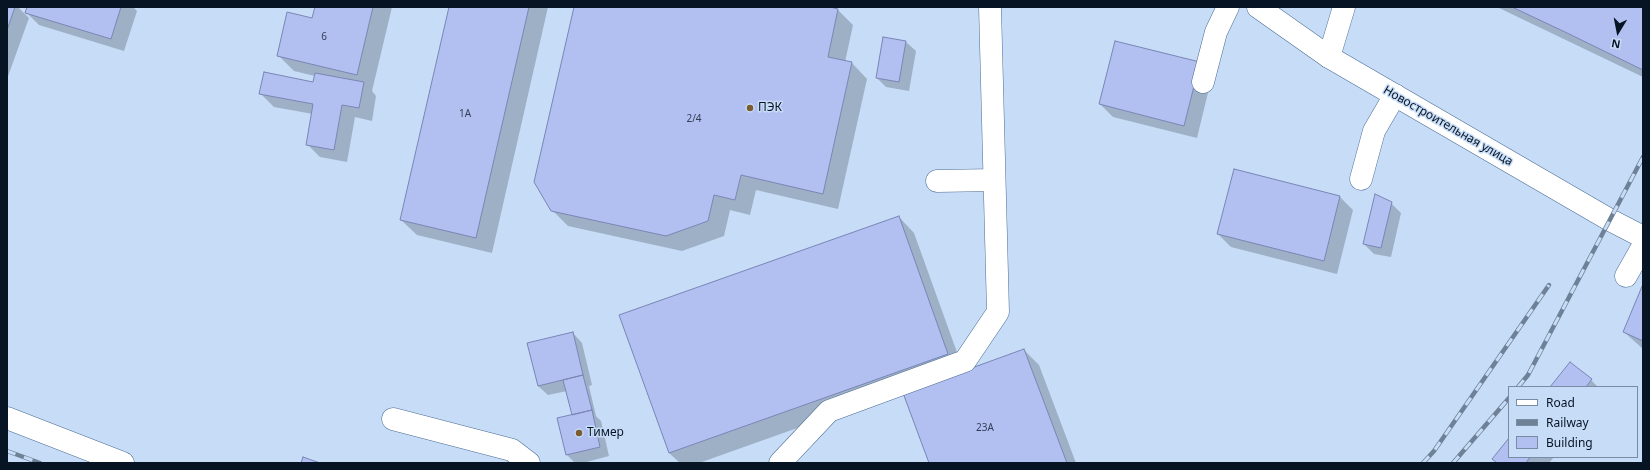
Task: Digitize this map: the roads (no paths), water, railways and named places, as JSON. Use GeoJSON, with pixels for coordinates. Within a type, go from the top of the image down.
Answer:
{"type":"FeatureCollection","features":[{"type":"Feature","properties":{"kind":"main road"},"geometry":{"type":"LineString","coordinates":[[780,463],[829,411],[965,361],[998,312],[990,7]]}},
{"type":"Feature","properties":{"kind":"main road"},"geometry":{"type":"LineString","coordinates":[[1203,82],[1216,32],[1228,7]]}},
{"type":"Feature","properties":{"kind":"main road","name":"Новостроительная улица"},"geometry":{"type":"LineString","coordinates":[[1258,7],[1329,56],[1610,220],[1643,237]]}},
{"type":"Feature","properties":{"kind":"main road"},"geometry":{"type":"LineString","coordinates":[[1329,56],[1344,7]]}},
{"type":"Feature","properties":{"kind":"main road"},"geometry":{"type":"LineString","coordinates":[[1361,179],[1374,131],[1394,94]]}},
{"type":"Feature","properties":{"kind":"main road"},"geometry":{"type":"LineString","coordinates":[[937,181],[994,180]]}},
{"type":"Feature","properties":{"kind":"main road"},"geometry":{"type":"LineString","coordinates":[[1626,276],[1643,246]]}},
{"type":"Feature","properties":{"kind":"main road"},"geometry":{"type":"LineString","coordinates":[[7,418],[123,463]]}},
{"type":"Feature","properties":{"kind":"main road"},"geometry":{"type":"LineString","coordinates":[[393,419],[512,450],[528,463]]}},
{"type":"Feature","properties":{"kind":"railway"},"geometry":{"type":"LineString","coordinates":[[1519,386],[1528,375],[1643,157]]}},
{"type":"Feature","properties":{"kind":"railway"},"geometry":{"type":"LineString","coordinates":[[1423,463],[1434,451],[1549,285]]}},
{"type":"Feature","properties":{"kind":"railway"},"geometry":{"type":"LineString","coordinates":[[1453,463],[1508,399]]}},
{"type":"Feature","properties":{"kind":"railway"},"geometry":{"type":"LineString","coordinates":[[7,451],[40,463]]}},
{"type":"Feature","properties":{"kind":"place","name":"ПЭК"},"geometry":{"type":"Point","coordinates":[750,108]}},
{"type":"Feature","properties":{"kind":"place","name":"Тимер"},"geometry":{"type":"Point","coordinates":[579,433]}}]}
